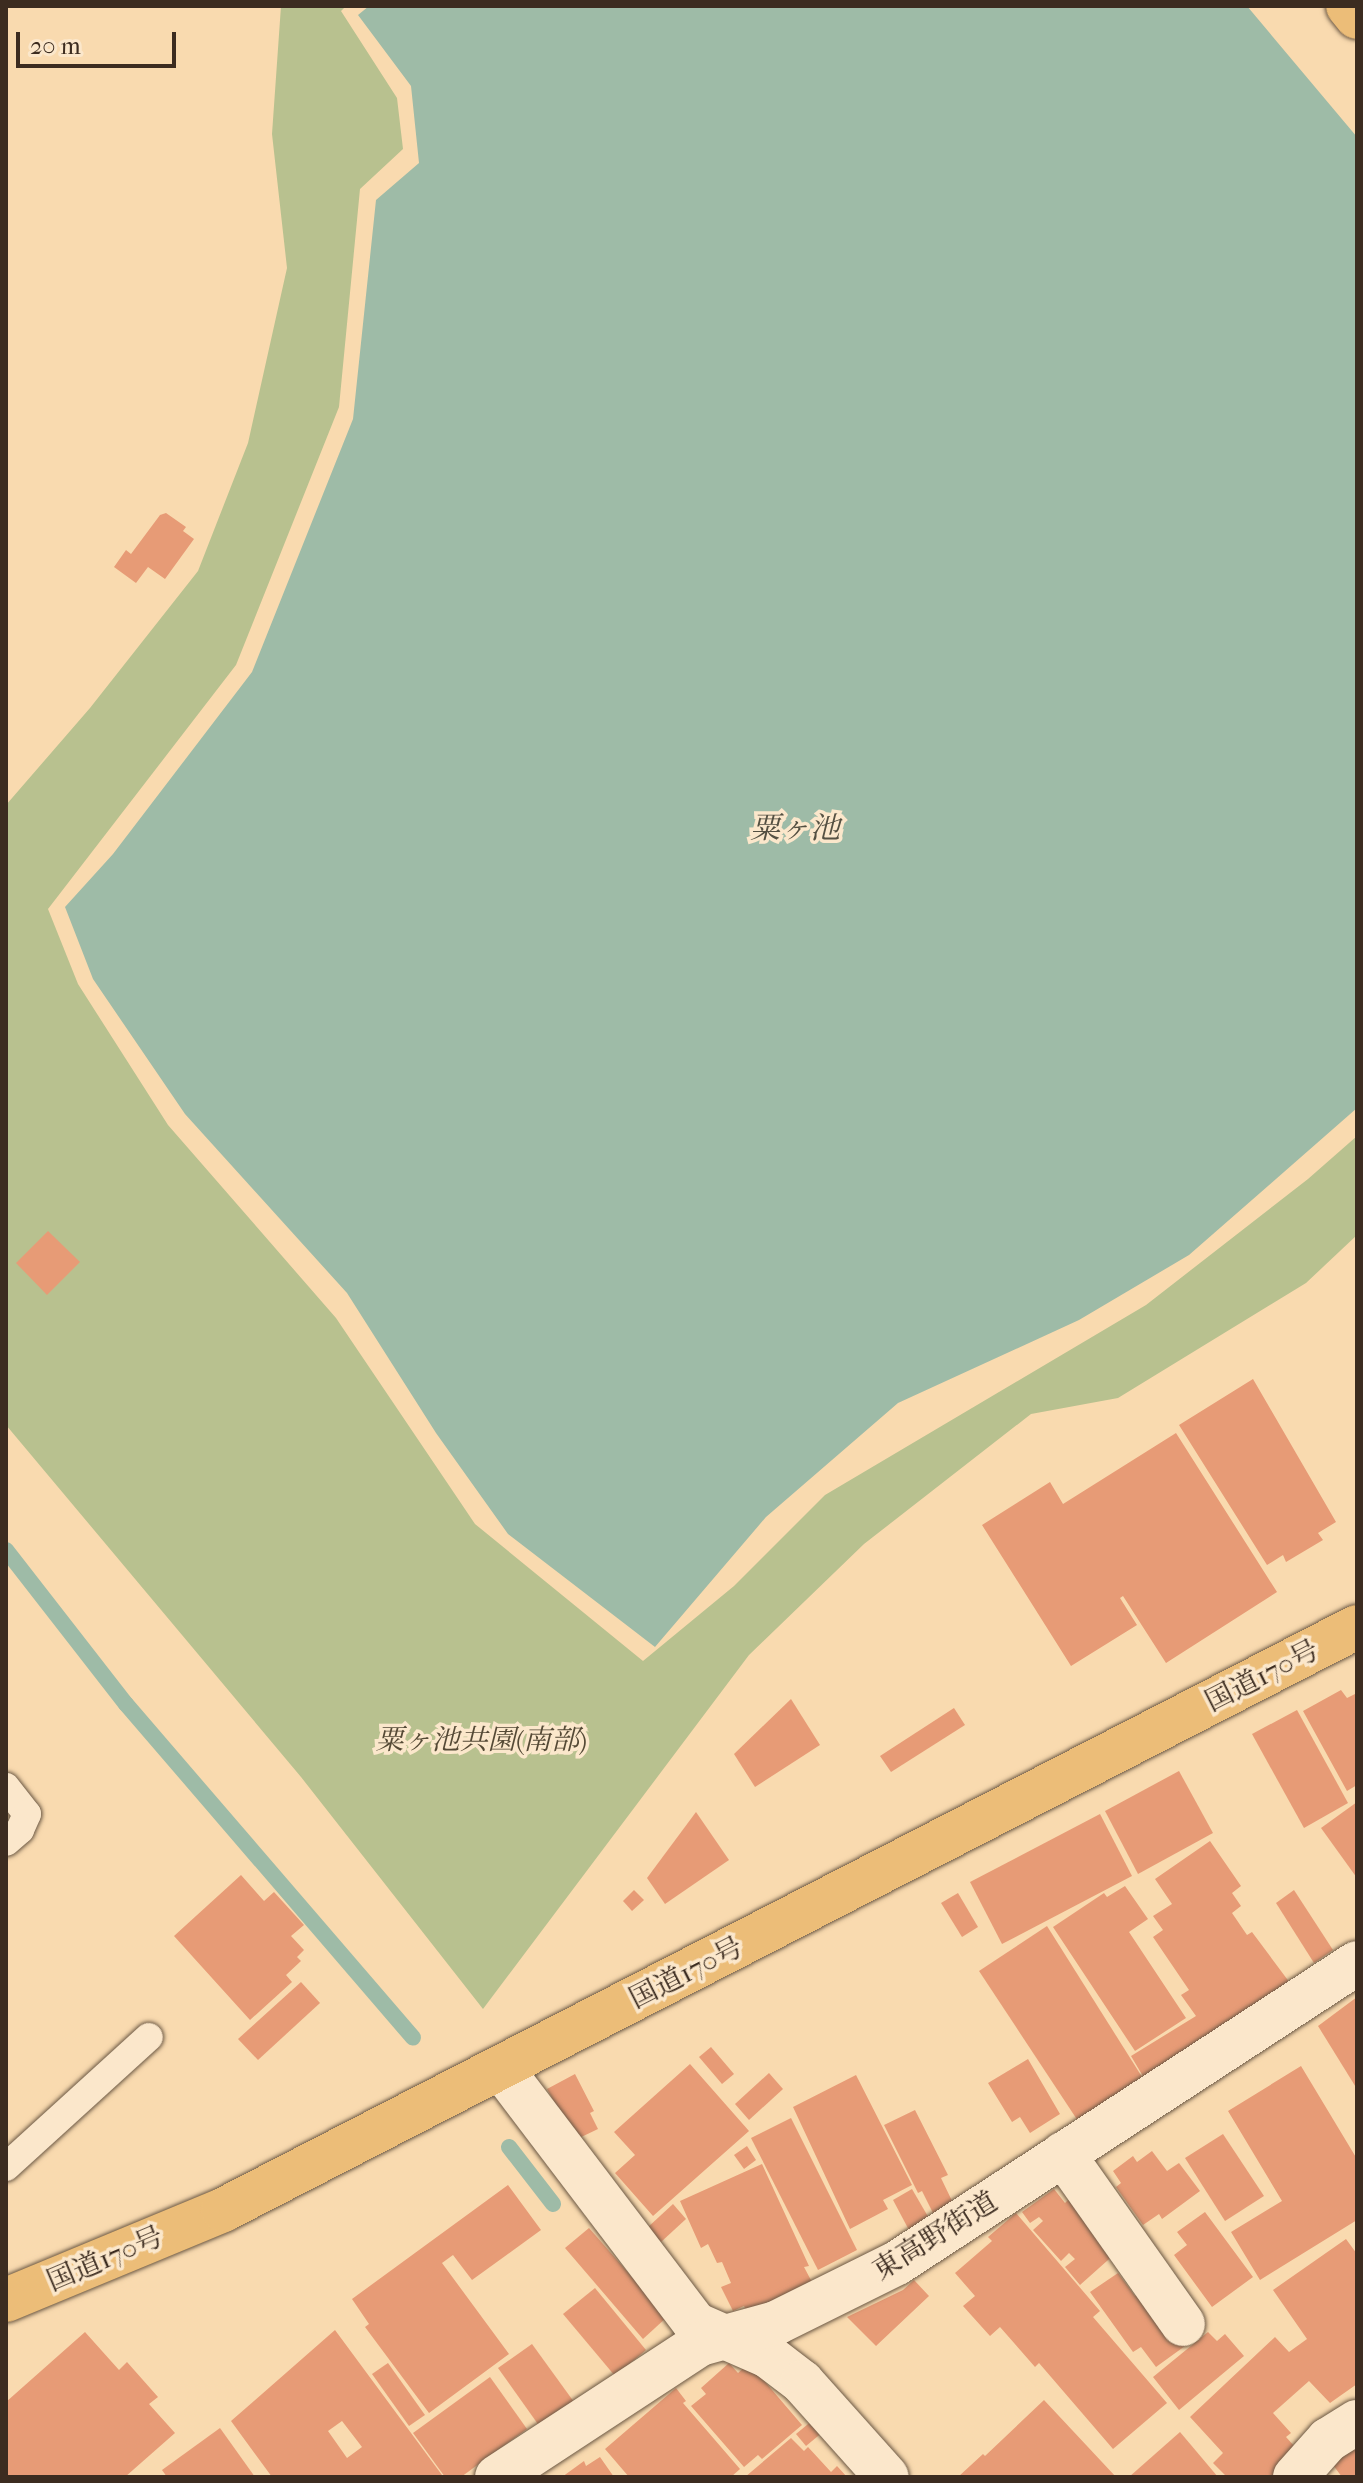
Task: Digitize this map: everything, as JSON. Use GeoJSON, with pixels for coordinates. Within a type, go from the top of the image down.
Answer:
{"type":"FeatureCollection","features":[{"type":"Feature","properties":{"kind":"main road"},"geometry":{"type":"LineString","coordinates":[[1348,6],[1357,17]]}},
{"type":"Feature","properties":{"kind":"main road","name":"国道170号"},"geometry":{"type":"LineString","coordinates":[[6,2300],[223,2210],[1357,1627]]}},
{"type":"Feature","properties":{"kind":"street","name":"東高野街道"},"geometry":{"type":"LineString","coordinates":[[497,2477],[700,2344],[776,2323],[897,2263],[1357,1963]]}},
{"type":"Feature","properties":{"kind":"street"},"geometry":{"type":"LineString","coordinates":[[501,2068],[695,2324],[768,2356],[802,2382],[887,2477]]}},
{"type":"Feature","properties":{"kind":"street"},"geometry":{"type":"LineString","coordinates":[[1063,2154],[1183,2324]]}},
{"type":"Feature","properties":{"kind":"street"},"geometry":{"type":"LineString","coordinates":[[1295,2477],[1328,2440],[1357,2422]]}},
{"type":"Feature","properties":{"kind":"lane"},"geometry":{"type":"LineString","coordinates":[[6,1787],[27,1814],[20,1830],[6,1842]]}},
{"type":"Feature","properties":{"kind":"lane"},"geometry":{"type":"LineString","coordinates":[[6,2167],[149,2037]]}},
{"type":"Feature","properties":{"kind":"green space","name":"粟ヶ池共園(南部)"},"geometry":{"type":"Polygon","coordinates":[[[281,6],[346,6],[341,11],[397,98],[403,149],[360,189],[339,407],[236,665],[48,909],[78,984],[168,1125],[336,1318],[475,1524],[643,1661],[734,1586],[825,1495],[1146,1305],[1308,1179],[1357,1136],[1357,1235],[1306,1283],[1118,1398],[1031,1414],[864,1544],[749,1655],[483,2009],[301,1777],[6,1425],[6,805],[90,708],[198,571],[248,443],[287,268],[272,134],[281,6]]]}},
{"type":"Feature","properties":{"kind":"water","name":"粟ヶ池"},"geometry":{"type":"Polygon","coordinates":[[[369,6],[1247,6],[1357,137],[1357,1108],[1189,1255],[1079,1320],[898,1403],[766,1517],[655,1647],[508,1534],[436,1433],[347,1293],[185,1114],[93,979],[65,907],[113,854],[252,672],[353,419],[376,200],[419,163],[411,86],[358,15],[369,6]]]}},
{"type":"Feature","properties":{"kind":"building"},"geometry":{"type":"Polygon","coordinates":[[[166,513],[186,527],[183,531],[194,539],[165,579],[148,567],[136,583],[114,567],[126,550],[131,554],[160,515],[166,513]]]}},
{"type":"Feature","properties":{"kind":"building"},"geometry":{"type":"Polygon","coordinates":[[[48,1231],[80,1262],[47,1295],[16,1263],[48,1231]]]}},
{"type":"Feature","properties":{"kind":"building"},"geometry":{"type":"Polygon","coordinates":[[[1253,1379],[1336,1522],[1318,1533],[1323,1540],[1286,1562],[1283,1555],[1267,1565],[1179,1425],[1253,1379]]]}},
{"type":"Feature","properties":{"kind":"building"},"geometry":{"type":"Polygon","coordinates":[[[1176,1433],[1277,1592],[1166,1663],[1123,1596],[1120,1598],[1137,1625],[1071,1666],[982,1525],[1050,1482],[1063,1504],[1176,1433]]]}},
{"type":"Feature","properties":{"kind":"building"},"geometry":{"type":"Polygon","coordinates":[[[1341,1690],[1347,1698],[1357,1693],[1357,1785],[1347,1791],[1303,1711],[1341,1690]]]}},
{"type":"Feature","properties":{"kind":"building"},"geometry":{"type":"Polygon","coordinates":[[[791,1699],[820,1745],[755,1787],[734,1754],[791,1699]]]}},
{"type":"Feature","properties":{"kind":"building"},"geometry":{"type":"Polygon","coordinates":[[[954,1708],[965,1725],[891,1772],[880,1756],[954,1708]]]}},
{"type":"Feature","properties":{"kind":"building"},"geometry":{"type":"Polygon","coordinates":[[[1297,1710],[1348,1803],[1304,1828],[1252,1734],[1297,1710]]]}},
{"type":"Feature","properties":{"kind":"building"},"geometry":{"type":"Polygon","coordinates":[[[1179,1771],[1213,1833],[1138,1874],[1105,1811],[1179,1771]]]}},
{"type":"Feature","properties":{"kind":"building"},"geometry":{"type":"Polygon","coordinates":[[[1357,1802],[1357,1878],[1321,1828],[1357,1802]]]}},
{"type":"Feature","properties":{"kind":"building"},"geometry":{"type":"Polygon","coordinates":[[[696,1812],[729,1860],[665,1904],[647,1878],[696,1812]]]}},
{"type":"Feature","properties":{"kind":"building"},"geometry":{"type":"Polygon","coordinates":[[[1100,1814],[1132,1876],[1002,1944],[970,1882],[1100,1814]]]}},
{"type":"Feature","properties":{"kind":"building"},"geometry":{"type":"Polygon","coordinates":[[[1210,1841],[1241,1886],[1232,1893],[1241,1906],[1232,1913],[1247,1935],[1252,1932],[1290,1983],[1144,2078],[1131,2056],[1196,2016],[1181,1995],[1189,1990],[1153,1937],[1163,1930],[1153,1916],[1172,1904],[1155,1879],[1210,1841]]]}},
{"type":"Feature","properties":{"kind":"building"},"geometry":{"type":"Polygon","coordinates":[[[241,1875],[264,1901],[274,1892],[304,1925],[291,1936],[304,1950],[297,1957],[301,1961],[286,1975],[292,1982],[250,2020],[174,1936],[241,1875]]]}},
{"type":"Feature","properties":{"kind":"building"},"geometry":{"type":"Polygon","coordinates":[[[1125,1886],[1148,1919],[1129,1932],[1186,2018],[1135,2051],[1053,1927],[1104,1893],[1107,1897],[1125,1886]]]}},
{"type":"Feature","properties":{"kind":"building"},"geometry":{"type":"Polygon","coordinates":[[[634,1890],[644,1900],[632,1911],[623,1901],[634,1890]]]}},
{"type":"Feature","properties":{"kind":"building"},"geometry":{"type":"Polygon","coordinates":[[[1294,1890],[1333,1950],[1314,1963],[1276,1903],[1294,1890]]]}},
{"type":"Feature","properties":{"kind":"building"},"geometry":{"type":"Polygon","coordinates":[[[958,1893],[978,1927],[962,1937],[941,1903],[958,1893]]]}},
{"type":"Feature","properties":{"kind":"building"},"geometry":{"type":"Polygon","coordinates":[[[1047,1926],[1144,2080],[1078,2121],[979,1971],[1047,1926]]]}},
{"type":"Feature","properties":{"kind":"building"},"geometry":{"type":"Polygon","coordinates":[[[301,1982],[320,2003],[258,2060],[238,2039],[301,1982]]]}},
{"type":"Feature","properties":{"kind":"building"},"geometry":{"type":"Polygon","coordinates":[[[1357,1997],[1357,2089],[1318,2026],[1357,1997]]]}},
{"type":"Feature","properties":{"kind":"building"},"geometry":{"type":"Polygon","coordinates":[[[711,2047],[734,2074],[722,2084],[699,2057],[711,2047]]]}},
{"type":"Feature","properties":{"kind":"building"},"geometry":{"type":"Polygon","coordinates":[[[1028,2059],[1060,2114],[1030,2133],[1020,2117],[1012,2122],[988,2083],[1028,2059]]]}},
{"type":"Feature","properties":{"kind":"building"},"geometry":{"type":"Polygon","coordinates":[[[690,2064],[749,2131],[653,2216],[615,2173],[635,2155],[614,2132],[690,2064]]]}},
{"type":"Feature","properties":{"kind":"building"},"geometry":{"type":"Polygon","coordinates":[[[1301,2066],[1357,2159],[1357,2220],[1260,2280],[1231,2232],[1282,2201],[1228,2111],[1301,2066]]]}},
{"type":"Feature","properties":{"kind":"building"},"geometry":{"type":"Polygon","coordinates":[[[769,2073],[783,2089],[749,2120],[735,2104],[769,2073]]]}},
{"type":"Feature","properties":{"kind":"building"},"geometry":{"type":"Polygon","coordinates":[[[575,2074],[594,2111],[590,2113],[598,2129],[575,2140],[547,2089],[575,2074]]]}},
{"type":"Feature","properties":{"kind":"building"},"geometry":{"type":"Polygon","coordinates":[[[856,2075],[912,2185],[883,2200],[888,2209],[850,2229],[793,2107],[856,2075]]]}},
{"type":"Feature","properties":{"kind":"building"},"geometry":{"type":"Polygon","coordinates":[[[915,2110],[948,2175],[941,2178],[954,2205],[934,2215],[922,2191],[918,2193],[884,2125],[915,2110]]]}},
{"type":"Feature","properties":{"kind":"building"},"geometry":{"type":"Polygon","coordinates":[[[791,2118],[857,2250],[818,2270],[751,2138],[791,2118]]]}},
{"type":"Feature","properties":{"kind":"building"},"geometry":{"type":"Polygon","coordinates":[[[1223,2134],[1264,2196],[1225,2221],[1185,2158],[1223,2134]]]}},
{"type":"Feature","properties":{"kind":"building"},"geometry":{"type":"Polygon","coordinates":[[[747,2146],[756,2160],[744,2169],[734,2155],[747,2146]]]}},
{"type":"Feature","properties":{"kind":"building"},"geometry":{"type":"Polygon","coordinates":[[[1152,2151],[1167,2171],[1179,2163],[1200,2191],[1162,2219],[1159,2214],[1143,2225],[1116,2187],[1121,2183],[1113,2171],[1133,2156],[1137,2162],[1152,2151]]]}},
{"type":"Feature","properties":{"kind":"building"},"geometry":{"type":"Polygon","coordinates":[[[762,2164],[809,2266],[804,2267],[813,2284],[748,2314],[744,2306],[733,2311],[721,2287],[731,2283],[722,2262],[717,2263],[708,2244],[701,2248],[680,2201],[762,2164]]]}},
{"type":"Feature","properties":{"kind":"building"},"geometry":{"type":"Polygon","coordinates":[[[508,2185],[541,2230],[472,2280],[453,2255],[442,2263],[509,2354],[429,2413],[365,2327],[369,2324],[352,2299],[508,2185]]]}},
{"type":"Feature","properties":{"kind":"building"},"geometry":{"type":"Polygon","coordinates":[[[912,2189],[930,2220],[910,2232],[893,2200],[912,2189]]]}},
{"type":"Feature","properties":{"kind":"building"},"geometry":{"type":"Polygon","coordinates":[[[1054,2189],[1065,2203],[1070,2198],[1117,2252],[1080,2285],[1065,2267],[1075,2259],[1069,2253],[1061,2261],[1033,2230],[1043,2221],[1039,2217],[1030,2223],[1022,2212],[1054,2189]]]}},
{"type":"Feature","properties":{"kind":"building"},"geometry":{"type":"Polygon","coordinates":[[[673,2204],[686,2219],[661,2242],[647,2228],[673,2204]]]}},
{"type":"Feature","properties":{"kind":"building"},"geometry":{"type":"Polygon","coordinates":[[[1205,2212],[1253,2277],[1212,2307],[1174,2255],[1187,2245],[1177,2232],[1205,2212]]]}},
{"type":"Feature","properties":{"kind":"building"},"geometry":{"type":"Polygon","coordinates":[[[1016,2213],[1100,2311],[1093,2317],[1167,2403],[1113,2449],[1039,2363],[1035,2367],[1000,2327],[990,2336],[963,2306],[975,2296],[955,2273],[992,2241],[988,2237],[1016,2213]]]}},
{"type":"Feature","properties":{"kind":"building"},"geometry":{"type":"Polygon","coordinates":[[[589,2228],[667,2317],[643,2339],[565,2248],[589,2228]]]}},
{"type":"Feature","properties":{"kind":"building"},"geometry":{"type":"Polygon","coordinates":[[[1346,2239],[1357,2254],[1357,2384],[1330,2403],[1309,2381],[1273,2413],[1291,2433],[1286,2437],[1305,2458],[1284,2477],[1227,2477],[1213,2463],[1223,2453],[1190,2417],[1275,2337],[1289,2352],[1307,2339],[1273,2290],[1346,2239]]]}},
{"type":"Feature","properties":{"kind":"building"},"geometry":{"type":"Polygon","coordinates":[[[1118,2273],[1135,2296],[1144,2289],[1185,2346],[1156,2367],[1141,2347],[1133,2352],[1090,2292],[1118,2273]]]}},
{"type":"Feature","properties":{"kind":"building"},"geometry":{"type":"Polygon","coordinates":[[[914,2280],[929,2296],[876,2346],[847,2317],[903,2290],[914,2280]]]}},
{"type":"Feature","properties":{"kind":"building"},"geometry":{"type":"Polygon","coordinates":[[[595,2288],[646,2350],[615,2376],[563,2314],[595,2288]]]}},
{"type":"Feature","properties":{"kind":"building"},"geometry":{"type":"Polygon","coordinates":[[[335,2330],[442,2475],[272,2477],[231,2421],[335,2330]],[[342,2421],[328,2431],[347,2458],[362,2447],[342,2421]]]}},
{"type":"Feature","properties":{"kind":"building"},"geometry":{"type":"Polygon","coordinates":[[[85,2332],[119,2370],[127,2362],[158,2397],[149,2404],[175,2433],[125,2477],[6,2477],[6,2402],[85,2332]]]}},
{"type":"Feature","properties":{"kind":"building"},"geometry":{"type":"Polygon","coordinates":[[[1208,2332],[1217,2341],[1225,2334],[1244,2356],[1179,2410],[1153,2377],[1208,2332]]]}},
{"type":"Feature","properties":{"kind":"building"},"geometry":{"type":"Polygon","coordinates":[[[532,2344],[574,2402],[540,2427],[498,2368],[532,2344]]]}},
{"type":"Feature","properties":{"kind":"building"},"geometry":{"type":"Polygon","coordinates":[[[388,2363],[425,2415],[409,2426],[372,2374],[388,2363]]]}},
{"type":"Feature","properties":{"kind":"building"},"geometry":{"type":"Polygon","coordinates":[[[729,2363],[738,2373],[749,2363],[802,2425],[762,2459],[758,2455],[744,2467],[691,2406],[706,2394],[701,2388],[729,2363]]]}},
{"type":"Feature","properties":{"kind":"building"},"geometry":{"type":"Polygon","coordinates":[[[490,2377],[527,2429],[461,2477],[445,2477],[413,2433],[490,2377]]]}},
{"type":"Feature","properties":{"kind":"building"},"geometry":{"type":"Polygon","coordinates":[[[676,2388],[686,2401],[683,2403],[740,2469],[731,2477],[629,2477],[605,2449],[676,2388]]]}},
{"type":"Feature","properties":{"kind":"building"},"geometry":{"type":"Polygon","coordinates":[[[1044,2400],[1116,2477],[958,2477],[983,2454],[985,2456],[1044,2400]]]}},
{"type":"Feature","properties":{"kind":"building"},"geometry":{"type":"Polygon","coordinates":[[[825,2410],[835,2422],[806,2446],[796,2434],[825,2410]]]}},
{"type":"Feature","properties":{"kind":"building"},"geometry":{"type":"Polygon","coordinates":[[[220,2428],[255,2477],[167,2477],[162,2470],[220,2428]]]}},
{"type":"Feature","properties":{"kind":"building"},"geometry":{"type":"Polygon","coordinates":[[[1180,2432],[1218,2477],[1129,2477],[1180,2432]]]}},
{"type":"Feature","properties":{"kind":"building"},"geometry":{"type":"Polygon","coordinates":[[[791,2438],[804,2451],[808,2447],[831,2472],[837,2466],[847,2477],[745,2477],[791,2438]]]}},
{"type":"Feature","properties":{"kind":"building"},"geometry":{"type":"Polygon","coordinates":[[[1357,2446],[1357,2477],[1342,2477],[1333,2465],[1357,2446]]]}},
{"type":"Feature","properties":{"kind":"building"},"geometry":{"type":"Polygon","coordinates":[[[600,2457],[614,2477],[562,2477],[584,2461],[586,2466],[600,2457]]]}},
{"type":"Feature","properties":{"kind":"waterway"},"geometry":{"type":"LineString","coordinates":[[6,1550],[126,1704],[413,2038]]}},
{"type":"Feature","properties":{"kind":"waterway"},"geometry":{"type":"LineString","coordinates":[[509,2147],[553,2204]]}}]}
